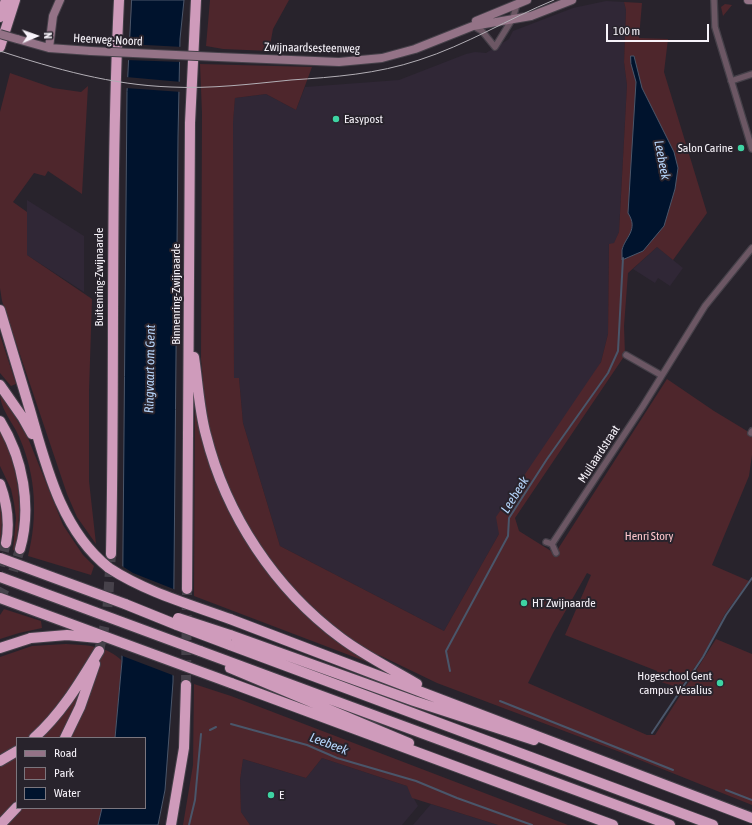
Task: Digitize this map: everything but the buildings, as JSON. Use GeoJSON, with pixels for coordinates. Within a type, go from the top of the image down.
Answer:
{"type":"FeatureCollection","features":[{"type":"Feature","properties":{"kind":"highway"},"geometry":{"type":"LineString","coordinates":[[0,47],[6,0]]}},
{"type":"Feature","properties":{"kind":"highway"},"geometry":{"type":"LineString","coordinates":[[0,54],[3,21],[15,0]]}},
{"type":"Feature","properties":{"kind":"highway","name":"Buitenring-Zwijnaarde"},"geometry":{"type":"LineString","coordinates":[[111,554],[113,170],[119,0]]}},
{"type":"Feature","properties":{"kind":"highway","name":"Binnenring-Zwijnaarde"},"geometry":{"type":"LineString","coordinates":[[187,589],[190,123],[196,0]]}},
{"type":"Feature","properties":{"kind":"highway"},"geometry":{"type":"LineString","coordinates":[[0,310],[42,453],[61,505],[89,550],[109,568],[134,583],[443,698],[572,750],[752,818]]}},
{"type":"Feature","properties":{"kind":"highway"},"geometry":{"type":"LineString","coordinates":[[189,324],[202,416],[210,450],[217,474],[227,497],[252,543],[270,568],[316,618],[341,638],[443,698]]}},
{"type":"Feature","properties":{"kind":"highway"},"geometry":{"type":"LineString","coordinates":[[0,385],[23,418],[42,453]]}},
{"type":"Feature","properties":{"kind":"highway"},"geometry":{"type":"LineString","coordinates":[[0,421],[18,458],[24,492],[25,526],[20,550]]}},
{"type":"Feature","properties":{"kind":"highway"},"geometry":{"type":"LineString","coordinates":[[0,484],[6,502],[8,516],[6,543]]}},
{"type":"Feature","properties":{"kind":"highway"},"geometry":{"type":"LineString","coordinates":[[0,558],[125,604],[178,618],[230,640],[713,825]]}},
{"type":"Feature","properties":{"kind":"highway"},"geometry":{"type":"LineString","coordinates":[[0,577],[200,651],[463,768]]}},
{"type":"Feature","properties":{"kind":"highway"},"geometry":{"type":"LineString","coordinates":[[0,598],[463,768],[613,825]]}},
{"type":"Feature","properties":{"kind":"highway"},"geometry":{"type":"LineString","coordinates":[[0,648],[31,638],[66,635],[80,636],[128,645]]}},
{"type":"Feature","properties":{"kind":"highway"},"geometry":{"type":"LineString","coordinates":[[230,640],[537,741],[572,750]]}},
{"type":"Feature","properties":{"kind":"highway"},"geometry":{"type":"LineString","coordinates":[[35,737],[69,700],[99,651],[85,695],[65,737]]}},
{"type":"Feature","properties":{"kind":"highway"},"geometry":{"type":"LineString","coordinates":[[230,665],[670,825]]}},
{"type":"Feature","properties":{"kind":"highway"},"geometry":{"type":"LineString","coordinates":[[171,825],[184,748],[186,685]]}},
{"type":"Feature","properties":{"kind":"highway"},"geometry":{"type":"LineString","coordinates":[[0,761],[16,752]]}},
{"type":"Feature","properties":{"kind":"highway"},"geometry":{"type":"LineString","coordinates":[[0,825],[16,808]]}},
{"type":"Feature","properties":{"kind":"street"},"geometry":{"type":"LineString","coordinates":[[49,48],[53,16],[60,0]]}},
{"type":"Feature","properties":{"kind":"street","name":"Zwijnaardsesteenweg"},"geometry":{"type":"LineString","coordinates":[[473,26],[475,21],[516,2],[527,0]]}},
{"type":"Feature","properties":{"kind":"street","name":"Zwijnaardsesteenweg"},"geometry":{"type":"LineString","coordinates":[[218,57],[339,62],[364,61],[409,51],[473,26],[539,13],[572,0]]}},
{"type":"Feature","properties":{"kind":"street"},"geometry":{"type":"LineString","coordinates":[[714,0],[715,27],[752,149]]}},
{"type":"Feature","properties":{"kind":"street"},"geometry":{"type":"LineString","coordinates":[[473,26],[482,31],[495,47],[517,18],[516,2]]}},
{"type":"Feature","properties":{"kind":"street","name":"Heerweg-Noord"},"geometry":{"type":"LineString","coordinates":[[0,34],[49,48],[218,57]]}},
{"type":"Feature","properties":{"kind":"street"},"geometry":{"type":"LineString","coordinates":[[731,80],[752,74]]}},
{"type":"Feature","properties":{"kind":"street","name":"Muilaardstraat"},"geometry":{"type":"LineString","coordinates":[[552,544],[643,406],[705,306],[752,248]]}},
{"type":"Feature","properties":{"kind":"street"},"geometry":{"type":"LineString","coordinates":[[626,355],[661,375]]}},
{"type":"Feature","properties":{"kind":"street"},"geometry":{"type":"LineString","coordinates":[[546,542],[552,544],[556,553]]}},
{"type":"Feature","properties":{"kind":"shaded area"},"geometry":{"type":"Polygon","coordinates":[[[606,1],[624,2],[626,10],[624,62],[627,85],[619,232],[614,244],[609,244],[608,334],[601,362],[499,534],[444,631],[280,546],[243,423],[239,379],[234,378],[232,130],[235,98],[266,94],[296,110],[305,87],[399,80],[466,54],[475,52],[486,53],[509,39],[513,31],[573,8],[606,1]]]}},
{"type":"Feature","properties":{"kind":"shaded area"},"geometry":{"type":"Polygon","coordinates":[[[27,200],[84,236],[84,292],[27,255],[27,200]]]}},
{"type":"Feature","properties":{"kind":"shaded area"},"geometry":{"type":"Polygon","coordinates":[[[657,247],[683,268],[670,286],[658,278],[655,283],[633,269],[657,247]]]}},
{"type":"Feature","properties":{"kind":"shaded area"},"geometry":{"type":"Polygon","coordinates":[[[322,758],[407,786],[418,806],[402,825],[250,825],[241,812],[240,780],[243,759],[306,778],[322,758]]]}},
{"type":"Feature","properties":{"kind":"shaded area"},"geometry":{"type":"Polygon","coordinates":[[[431,804],[498,825],[413,825],[431,804]]]}},
{"type":"Feature","properties":{"kind":"green space"},"geometry":{"type":"Polygon","coordinates":[[[210,0],[289,0],[273,29],[269,51],[223,49],[206,46],[210,0]]]}},
{"type":"Feature","properties":{"kind":"green space","name":"Henri Story"},"geometry":{"type":"Polygon","coordinates":[[[624,2],[642,3],[639,38],[668,39],[664,72],[707,213],[673,260],[657,247],[628,273],[624,326],[625,355],[515,518],[519,531],[559,556],[558,549],[667,379],[714,411],[752,434],[752,455],[749,476],[712,565],[749,581],[725,614],[702,657],[680,688],[658,681],[657,671],[565,635],[591,575],[587,573],[553,633],[528,683],[647,735],[655,735],[716,639],[752,654],[752,805],[620,752],[437,683],[379,655],[370,663],[194,596],[195,393],[203,380],[201,359],[202,113],[200,64],[312,67],[296,110],[266,94],[235,98],[233,122],[234,378],[239,378],[243,423],[280,546],[444,631],[499,534],[496,517],[601,362],[608,334],[609,244],[614,243],[619,232],[627,85],[624,62],[626,10],[624,2]]]}},
{"type":"Feature","properties":{"kind":"green space"},"geometry":{"type":"Polygon","coordinates":[[[725,4],[732,5],[723,16],[721,7],[725,4]]]}},
{"type":"Feature","properties":{"kind":"green space"},"geometry":{"type":"Polygon","coordinates":[[[10,73],[53,88],[81,92],[88,86],[82,194],[48,171],[45,176],[34,173],[13,202],[27,212],[27,255],[92,299],[89,391],[89,481],[96,544],[77,517],[67,494],[2,301],[0,288],[0,112],[10,73]]]}},
{"type":"Feature","properties":{"kind":"green space"},"geometry":{"type":"Polygon","coordinates":[[[0,335],[16,384],[11,386],[0,373],[0,335]]]}},
{"type":"Feature","properties":{"kind":"green space"},"geometry":{"type":"Polygon","coordinates":[[[0,393],[28,438],[63,525],[83,555],[94,566],[91,575],[28,556],[34,512],[32,482],[25,453],[17,433],[2,405],[0,393]]]}},
{"type":"Feature","properties":{"kind":"green space"},"geometry":{"type":"Polygon","coordinates":[[[0,430],[12,460],[18,489],[19,519],[15,551],[13,550],[16,518],[11,489],[0,466],[0,430]]]}},
{"type":"Feature","properties":{"kind":"green space"},"geometry":{"type":"Polygon","coordinates":[[[0,504],[2,522],[0,546],[0,504]]]}},
{"type":"Feature","properties":{"kind":"green space"},"geometry":{"type":"Polygon","coordinates":[[[4,609],[41,621],[42,628],[0,639],[0,615],[4,609]]]}},
{"type":"Feature","properties":{"kind":"green space"},"geometry":{"type":"Polygon","coordinates":[[[66,644],[97,647],[110,652],[122,661],[115,737],[16,737],[16,809],[102,809],[98,825],[0,825],[0,657],[32,646],[66,644]]]}},
{"type":"Feature","properties":{"kind":"green space"},"geometry":{"type":"Polygon","coordinates":[[[194,684],[231,696],[568,825],[498,825],[412,798],[407,786],[322,758],[306,778],[243,759],[240,780],[241,812],[250,825],[183,825],[193,765],[194,684]]]}},
{"type":"Feature","properties":{"kind":"water","name":"Ringvaart om Gent"},"geometry":{"type":"Polygon","coordinates":[[[132,0],[184,0],[180,39],[178,137],[173,682],[165,790],[158,825],[98,825],[102,809],[146,809],[146,737],[115,737],[122,661],[127,92],[132,0]]]}},
{"type":"Feature","properties":{"kind":"water"},"geometry":{"type":"Polygon","coordinates":[[[631,56],[634,56],[642,88],[674,152],[678,168],[675,189],[664,226],[643,251],[622,260],[622,250],[632,229],[631,219],[628,213],[636,82],[631,64],[631,56]]]}},
{"type":"Feature","properties":{"kind":"pier"},"geometry":{"type":"Polygon","coordinates":[[[127,44],[183,47],[183,62],[126,60],[127,44]]]}},
{"type":"Feature","properties":{"kind":"pier"},"geometry":{"type":"Polygon","coordinates":[[[126,77],[182,82],[182,92],[125,88],[126,77]]]}},
{"type":"Feature","properties":{"kind":"pier"},"geometry":{"type":"Polygon","coordinates":[[[122,566],[133,573],[176,590],[175,676],[120,655],[122,566]]]}},
{"type":"Feature","properties":{"kind":"waterway","name":"Leebeek"},"geometry":{"type":"LineString","coordinates":[[450,671],[446,651],[508,536],[509,518],[547,459],[608,373],[618,351],[623,258]]}},
{"type":"Feature","properties":{"kind":"waterway"},"geometry":{"type":"LineString","coordinates":[[652,733],[703,657],[726,615],[752,578]]}},
{"type":"Feature","properties":{"kind":"waterway","name":"Leebeek"},"geometry":{"type":"LineString","coordinates":[[500,701],[673,770]]}},
{"type":"Feature","properties":{"kind":"waterway","name":"Leebeek"},"geometry":{"type":"LineString","coordinates":[[231,724],[307,745],[337,758],[416,781],[457,798],[532,825]]}},
{"type":"Feature","properties":{"kind":"waterway"},"geometry":{"type":"LineString","coordinates":[[210,730],[216,727]]}},
{"type":"Feature","properties":{"kind":"waterway"},"geometry":{"type":"LineString","coordinates":[[189,825],[195,800],[201,734]]}},
{"type":"Feature","properties":{"kind":"waterway","name":"Leebeek"},"geometry":{"type":"LineString","coordinates":[[726,790],[752,800]]}},
{"type":"Feature","properties":{"kind":"tunnel"},"geometry":{"type":"LineString","coordinates":[[0,566],[6,543]]}},
{"type":"Feature","properties":{"kind":"tunnel"},"geometry":{"type":"LineString","coordinates":[[0,598],[12,575],[20,549]]}},
{"type":"Feature","properties":{"kind":"tunnel"},"geometry":{"type":"LineString","coordinates":[[99,651],[107,615],[111,554]]}},
{"type":"Feature","properties":{"kind":"tunnel"},"geometry":{"type":"LineString","coordinates":[[186,685],[187,589]]}},
{"type":"Feature","properties":{"kind":"tram line"},"geometry":{"type":"LineString","coordinates":[[0,51],[84,75],[149,86],[216,87],[324,78],[372,72],[419,60],[453,47],[554,0]]}},
{"type":"Feature","properties":{"kind":"place","name":"Easypost"},"geometry":{"type":"Point","coordinates":[336,119]}},
{"type":"Feature","properties":{"kind":"place","name":"Salon Carine"},"geometry":{"type":"Point","coordinates":[741,148]}},
{"type":"Feature","properties":{"kind":"place","name":"HT Zwijnaarde"},"geometry":{"type":"Point","coordinates":[524,603]}},
{"type":"Feature","properties":{"kind":"place","name":"Hogeschool Gent campus Vesalius"},"geometry":{"type":"Point","coordinates":[720,683]}},
{"type":"Feature","properties":{"kind":"place","name":"E"},"geometry":{"type":"Point","coordinates":[271,795]}}]}
